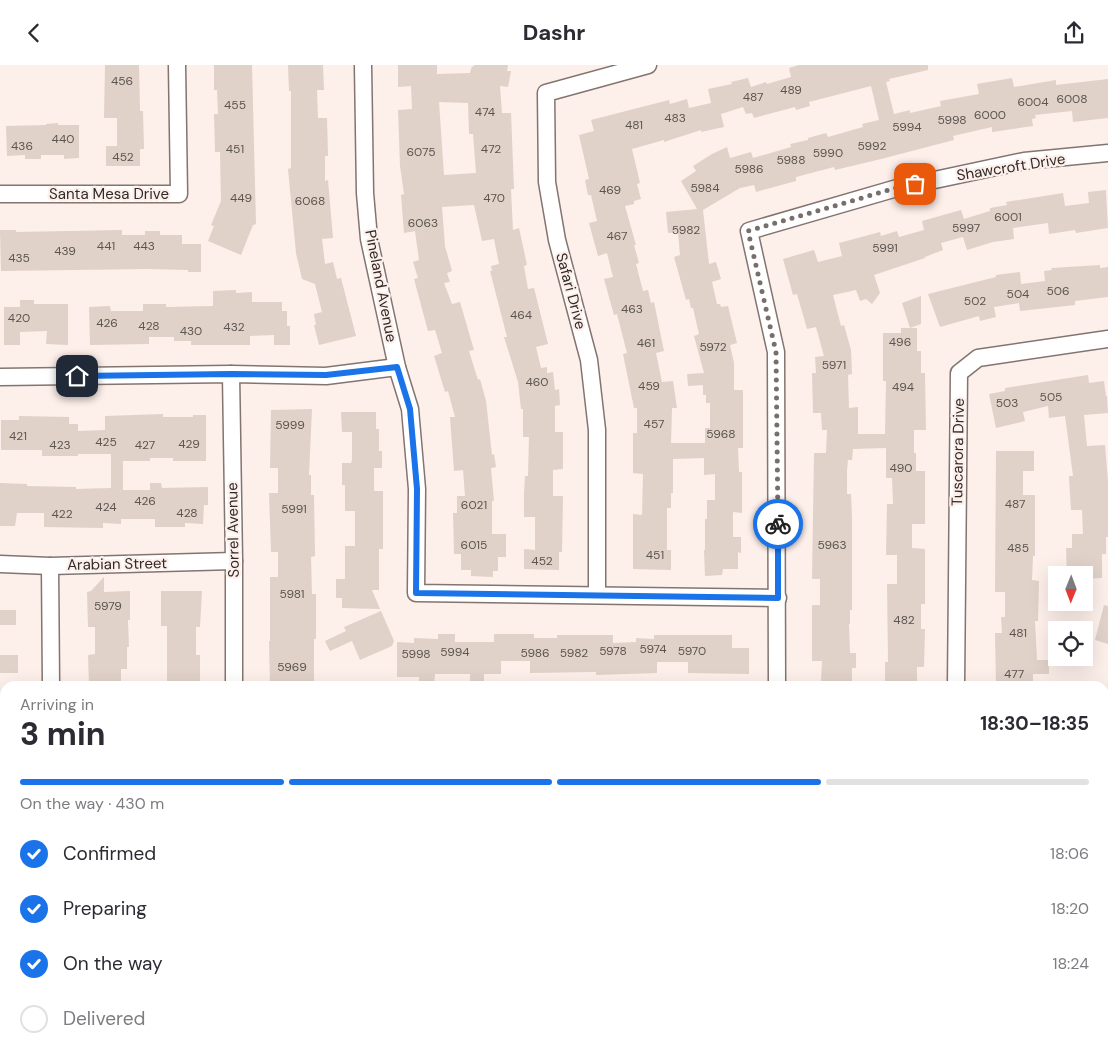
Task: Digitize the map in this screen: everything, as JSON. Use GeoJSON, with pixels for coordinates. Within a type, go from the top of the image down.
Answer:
{"type":"FeatureCollection","features":[{"type":"Feature","properties":{"kind":"street","name":"Santa Mesa Drive"},"geometry":{"type":"LineString","coordinates":[[0,194],[179,194],[177,65]]}},
{"type":"Feature","properties":{"kind":"street","name":"Pineland Avenue"},"geometry":{"type":"LineString","coordinates":[[363,65],[365,193],[369,239],[397,367],[410,409],[417,489],[416,593],[778,598]]}},
{"type":"Feature","properties":{"kind":"street","name":"Safari Drive"},"geometry":{"type":"LineString","coordinates":[[598,595],[597,430],[589,360],[557,240],[547,182],[546,93],[648,65]]}},
{"type":"Feature","properties":{"kind":"street","name":"Shawcroft Drive"},"geometry":{"type":"LineString","coordinates":[[777,681],[776,352],[748,231],[896,188],[1024,161],[1108,153]]}},
{"type":"Feature","properties":{"kind":"street","name":"Tuscarora Drive"},"geometry":{"type":"LineString","coordinates":[[956,681],[959,373],[978,358],[1108,339]]}},
{"type":"Feature","properties":{"kind":"street"},"geometry":{"type":"LineString","coordinates":[[0,377],[231,374],[326,375],[397,367]]}},
{"type":"Feature","properties":{"kind":"street","name":"Sorrel Avenue"},"geometry":{"type":"LineString","coordinates":[[231,374],[234,681]]}},
{"type":"Feature","properties":{"kind":"street","name":"Arabian Street"},"geometry":{"type":"LineString","coordinates":[[0,565],[50,566],[234,561]]}},
{"type":"Feature","properties":{"kind":"street"},"geometry":{"type":"LineString","coordinates":[[50,566],[51,681]]}},
{"type":"Feature","properties":{"kind":"building"},"geometry":{"type":"Polygon","coordinates":[[[105,65],[139,65],[140,111],[143,111],[144,149],[140,149],[140,166],[106,166],[106,146],[117,146],[117,118],[104,118],[105,65]]]}},
{"type":"Feature","properties":{"kind":"building"},"geometry":{"type":"Polygon","coordinates":[[[214,65],[252,65],[256,224],[253,225],[241,255],[208,241],[214,226],[211,225],[221,201],[220,152],[215,152],[214,114],[218,114],[217,90],[214,90],[214,65]]]}},
{"type":"Feature","properties":{"kind":"building"},"geometry":{"type":"Polygon","coordinates":[[[288,65],[323,65],[324,90],[317,90],[318,118],[327,118],[328,156],[325,156],[325,181],[328,180],[333,238],[322,239],[325,264],[333,262],[337,279],[341,278],[356,336],[319,345],[314,325],[316,325],[314,314],[322,312],[315,284],[302,279],[296,253],[288,169],[291,168],[291,91],[289,91],[288,65]]]}},
{"type":"Feature","properties":{"kind":"building"},"geometry":{"type":"Polygon","coordinates":[[[398,65],[437,65],[437,74],[470,73],[474,65],[508,65],[507,71],[511,71],[508,87],[500,86],[502,113],[511,113],[514,189],[511,189],[513,230],[519,228],[527,265],[524,266],[528,289],[534,288],[548,344],[536,347],[541,368],[547,367],[547,373],[553,372],[555,390],[559,389],[560,405],[555,406],[555,432],[563,432],[563,469],[553,470],[553,496],[563,496],[562,552],[559,552],[559,570],[524,569],[524,549],[535,550],[535,517],[524,517],[525,476],[528,476],[529,437],[523,437],[523,409],[521,409],[518,382],[504,337],[507,337],[490,271],[492,271],[491,266],[499,264],[494,239],[482,241],[474,205],[442,207],[445,246],[452,271],[447,273],[450,282],[444,283],[452,304],[460,302],[474,350],[469,351],[486,401],[492,455],[494,454],[496,467],[491,468],[494,501],[492,501],[492,534],[506,534],[506,557],[498,557],[498,571],[493,571],[493,577],[471,576],[471,570],[461,570],[461,554],[454,554],[453,513],[457,513],[457,496],[465,496],[463,470],[454,471],[450,417],[455,417],[448,391],[445,392],[434,356],[442,353],[435,330],[428,331],[414,279],[418,278],[413,262],[419,260],[415,231],[404,233],[401,195],[404,194],[400,166],[398,110],[412,109],[411,86],[398,87],[398,65]],[[439,102],[444,175],[476,173],[473,134],[469,134],[468,103],[439,102]]]}},
{"type":"Feature","properties":{"kind":"building"},"geometry":{"type":"Polygon","coordinates":[[[799,65],[928,65],[928,70],[889,79],[890,81],[886,82],[894,114],[910,110],[910,113],[941,106],[940,101],[979,94],[977,84],[1012,78],[1014,87],[1056,80],[1056,85],[1108,79],[1108,118],[1073,122],[1072,111],[1035,115],[1036,118],[1032,119],[1033,126],[992,132],[992,127],[953,136],[954,140],[881,159],[835,170],[834,167],[796,177],[796,181],[756,192],[754,185],[740,188],[703,210],[709,264],[716,262],[721,279],[712,282],[717,304],[720,304],[721,307],[728,306],[737,343],[730,345],[734,363],[734,390],[743,390],[743,448],[738,448],[739,472],[742,472],[742,513],[733,512],[733,537],[741,537],[741,553],[738,552],[738,569],[723,569],[722,575],[705,576],[705,519],[707,519],[707,500],[715,500],[715,474],[704,475],[704,458],[673,459],[673,493],[671,493],[671,508],[667,508],[667,550],[671,550],[671,570],[633,569],[633,514],[642,515],[643,474],[633,473],[633,433],[637,433],[637,408],[634,408],[623,354],[627,353],[617,314],[614,315],[604,279],[613,277],[607,253],[598,256],[589,223],[597,221],[591,195],[588,195],[585,180],[589,179],[579,135],[594,131],[591,120],[669,100],[670,104],[687,99],[689,108],[711,103],[708,89],[732,84],[731,82],[748,78],[751,87],[766,82],[767,84],[791,77],[789,68],[799,65]],[[871,86],[809,102],[810,106],[796,110],[795,107],[754,118],[752,113],[746,114],[743,107],[721,114],[724,127],[701,132],[701,130],[664,142],[664,140],[632,149],[640,183],[637,184],[641,199],[634,201],[634,204],[625,206],[636,245],[634,245],[639,263],[636,264],[643,291],[648,290],[651,303],[654,302],[664,351],[656,353],[662,382],[673,381],[677,408],[672,408],[671,443],[705,443],[705,428],[710,428],[710,403],[706,403],[706,395],[703,395],[703,385],[688,386],[687,374],[704,373],[694,336],[699,334],[693,308],[691,308],[689,299],[686,300],[674,257],[680,255],[678,232],[668,233],[666,212],[697,209],[681,181],[696,171],[693,166],[727,147],[730,158],[751,152],[753,158],[791,147],[790,144],[808,140],[808,138],[826,133],[828,137],[863,127],[862,124],[879,120],[871,86]]]}},
{"type":"Feature","properties":{"kind":"building"},"geometry":{"type":"Polygon","coordinates":[[[58,123],[58,125],[79,125],[79,158],[64,159],[64,155],[41,155],[41,159],[25,159],[25,155],[7,156],[6,126],[58,123]]]}},
{"type":"Feature","properties":{"kind":"building"},"geometry":{"type":"Polygon","coordinates":[[[1106,190],[1108,228],[1076,233],[1075,230],[1049,234],[1048,223],[1013,228],[1014,239],[993,242],[967,250],[963,237],[941,243],[943,250],[925,258],[874,275],[880,293],[872,304],[866,299],[860,301],[856,290],[833,295],[841,326],[844,325],[851,350],[852,374],[848,375],[849,408],[858,407],[858,434],[885,434],[886,381],[883,381],[883,333],[901,333],[901,328],[917,328],[917,351],[921,351],[921,373],[925,373],[926,430],[914,430],[914,453],[916,453],[916,471],[925,471],[925,524],[912,524],[912,548],[925,549],[925,604],[921,604],[921,629],[925,629],[924,667],[917,667],[917,681],[885,681],[885,662],[888,662],[887,584],[897,584],[897,555],[886,555],[887,504],[893,504],[892,478],[886,478],[886,448],[853,449],[852,460],[848,460],[847,494],[851,494],[852,518],[850,653],[856,653],[856,668],[852,668],[852,681],[821,681],[822,661],[812,661],[812,605],[820,605],[820,579],[812,579],[814,453],[826,453],[827,430],[822,430],[821,413],[813,413],[812,373],[816,373],[815,357],[824,356],[816,327],[807,329],[797,294],[793,295],[783,259],[814,250],[818,262],[842,256],[839,243],[880,232],[881,236],[897,231],[899,237],[924,230],[922,221],[961,210],[964,219],[990,211],[990,208],[1007,205],[1006,202],[1063,193],[1065,206],[1089,203],[1088,192],[1106,190]]]}},
{"type":"Feature","properties":{"kind":"building"},"geometry":{"type":"Polygon","coordinates":[[[0,230],[16,230],[16,232],[122,230],[122,235],[145,235],[145,231],[160,231],[160,235],[182,235],[182,244],[201,244],[201,272],[148,269],[1,271],[0,230]]]}},
{"type":"Feature","properties":{"kind":"building"},"geometry":{"type":"Polygon","coordinates":[[[1100,265],[1100,268],[1108,267],[1108,297],[1075,301],[1075,305],[1020,311],[1019,303],[994,307],[996,317],[980,321],[979,316],[940,327],[928,294],[996,277],[996,275],[1020,272],[1021,284],[1045,281],[1044,271],[1052,270],[1051,268],[1100,265]]]}},
{"type":"Feature","properties":{"kind":"building"},"geometry":{"type":"Polygon","coordinates":[[[236,290],[236,293],[252,292],[252,302],[282,302],[282,311],[287,311],[287,326],[290,326],[290,345],[274,345],[274,335],[250,336],[250,345],[191,345],[191,341],[174,341],[174,337],[149,337],[149,344],[90,345],[89,307],[110,306],[111,311],[143,311],[143,304],[166,304],[166,307],[213,306],[213,291],[236,290]]]}},
{"type":"Feature","properties":{"kind":"building"},"geometry":{"type":"Polygon","coordinates":[[[921,296],[921,324],[910,328],[902,303],[921,296]]]}},
{"type":"Feature","properties":{"kind":"building"},"geometry":{"type":"Polygon","coordinates":[[[20,300],[34,300],[34,304],[68,304],[68,345],[46,344],[47,331],[20,332],[20,345],[4,345],[4,307],[20,307],[20,300]]]}},
{"type":"Feature","properties":{"kind":"building"},"geometry":{"type":"Polygon","coordinates":[[[1088,375],[1089,383],[1104,381],[1108,413],[1084,415],[1087,446],[1105,445],[1108,481],[1108,537],[1106,537],[1106,554],[1102,554],[1102,578],[1093,578],[1093,566],[1067,566],[1066,548],[1072,548],[1072,534],[1083,534],[1082,510],[1071,510],[1069,476],[1073,476],[1065,416],[1049,418],[1048,406],[1023,412],[1025,421],[996,428],[989,394],[1005,391],[1005,388],[1088,375]]]}},
{"type":"Feature","properties":{"kind":"building"},"geometry":{"type":"Polygon","coordinates":[[[312,409],[309,475],[311,475],[311,495],[314,495],[315,556],[311,557],[312,594],[316,594],[314,681],[270,681],[270,577],[278,577],[278,552],[271,552],[269,493],[278,493],[278,468],[270,468],[271,410],[312,409]]]}},
{"type":"Feature","properties":{"kind":"building"},"geometry":{"type":"Polygon","coordinates":[[[341,412],[376,412],[376,429],[379,429],[379,451],[382,451],[382,468],[374,468],[374,491],[383,491],[383,549],[379,549],[379,590],[372,590],[380,609],[342,608],[342,598],[336,598],[336,579],[345,579],[345,546],[355,546],[355,511],[345,511],[345,485],[342,485],[342,463],[351,463],[352,460],[352,432],[342,432],[341,412]]]}},
{"type":"Feature","properties":{"kind":"building"},"geometry":{"type":"Polygon","coordinates":[[[163,414],[163,417],[206,415],[206,461],[173,461],[173,458],[150,458],[150,461],[123,461],[123,490],[150,490],[150,483],[161,483],[162,488],[208,487],[208,505],[204,505],[203,524],[185,523],[185,527],[155,527],[155,519],[121,519],[121,524],[103,523],[103,528],[44,527],[44,513],[17,513],[15,526],[0,526],[0,483],[27,484],[27,486],[76,487],[76,489],[111,488],[111,454],[42,456],[42,450],[1,450],[1,420],[19,420],[19,416],[69,417],[69,424],[78,424],[78,431],[105,430],[105,416],[163,414]]]}},
{"type":"Feature","properties":{"kind":"building"},"geometry":{"type":"Polygon","coordinates":[[[996,451],[1034,451],[1034,471],[1023,471],[1023,495],[1035,495],[1035,556],[1033,556],[1032,580],[1039,581],[1038,621],[1035,621],[1037,660],[1048,660],[1049,674],[1033,674],[1033,681],[996,681],[995,633],[1002,633],[1001,617],[1005,617],[1005,592],[995,592],[996,451]]]}},
{"type":"Feature","properties":{"kind":"building"},"geometry":{"type":"Polygon","coordinates":[[[104,577],[104,592],[130,591],[127,669],[121,669],[121,681],[89,681],[88,655],[95,654],[95,627],[88,627],[87,592],[91,591],[104,577]]]}},
{"type":"Feature","properties":{"kind":"building"},"geometry":{"type":"Polygon","coordinates":[[[161,591],[202,591],[200,627],[196,627],[196,655],[200,655],[200,681],[167,681],[167,626],[161,626],[161,591]]]}},
{"type":"Feature","properties":{"kind":"building"},"geometry":{"type":"Polygon","coordinates":[[[1104,605],[1108,606],[1108,644],[1095,640],[1104,605]]]}},
{"type":"Feature","properties":{"kind":"building"},"geometry":{"type":"Polygon","coordinates":[[[0,610],[16,610],[16,625],[0,625],[0,610]]]}},
{"type":"Feature","properties":{"kind":"building"},"geometry":{"type":"Polygon","coordinates":[[[381,611],[394,641],[392,646],[360,660],[352,641],[330,651],[325,641],[346,631],[344,627],[381,611]]]}},
{"type":"Feature","properties":{"kind":"building"},"geometry":{"type":"Polygon","coordinates":[[[438,634],[455,634],[455,642],[494,642],[494,634],[534,634],[534,638],[557,638],[557,635],[613,635],[613,643],[636,642],[636,638],[654,639],[654,635],[732,635],[732,648],[749,648],[749,674],[688,673],[688,662],[657,662],[657,673],[596,675],[596,672],[530,673],[530,661],[501,661],[501,674],[484,674],[484,681],[470,681],[470,674],[435,674],[434,681],[419,681],[419,677],[397,677],[397,642],[414,643],[414,638],[438,639],[438,634]]]}},
{"type":"Feature","properties":{"kind":"building"},"geometry":{"type":"Polygon","coordinates":[[[0,655],[18,655],[18,673],[0,673],[0,655]]]}},
{"type":"Feature","properties":{"kind":"way so far"},"geometry":{"type":"LineString","coordinates":[[778,524],[776,352],[748,231],[915,184]]}},
{"type":"Feature","properties":{"kind":"route"},"geometry":{"type":"LineString","coordinates":[[77,376],[326,375],[397,367],[410,409],[417,489],[416,593],[778,598],[778,524]]}}]}
